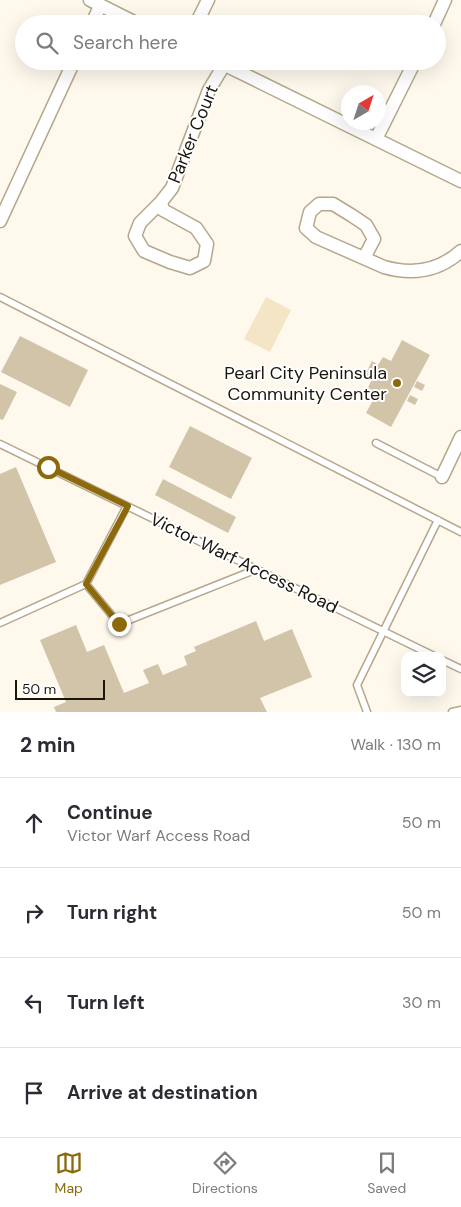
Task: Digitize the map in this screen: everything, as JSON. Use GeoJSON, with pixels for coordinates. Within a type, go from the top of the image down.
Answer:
{"type":"FeatureCollection","features":[{"type":"Feature","properties":{"kind":"street"},"geometry":{"type":"LineString","coordinates":[[200,15],[208,0]]}},
{"type":"Feature","properties":{"kind":"street"},"geometry":{"type":"LineString","coordinates":[[438,15],[445,0]]}},
{"type":"Feature","properties":{"kind":"street"},"geometry":{"type":"LineString","coordinates":[[95,3],[120,15]]}},
{"type":"Feature","properties":{"kind":"street"},"geometry":{"type":"LineString","coordinates":[[0,221],[70,70]]}},
{"type":"Feature","properties":{"kind":"street","name":"Parker Court"},"geometry":{"type":"LineString","coordinates":[[161,202],[163,210],[196,228],[207,244],[204,261],[190,268],[170,262],[144,251],[135,236],[140,223],[172,188],[217,70]]}},
{"type":"Feature","properties":{"kind":"street"},"geometry":{"type":"LineString","coordinates":[[234,70],[461,181]]}},
{"type":"Feature","properties":{"kind":"street"},"geometry":{"type":"LineString","coordinates":[[376,139],[410,70]]}},
{"type":"Feature","properties":{"kind":"street"},"geometry":{"type":"LineString","coordinates":[[364,258],[374,239],[366,225],[333,204],[319,204],[310,212],[306,228],[316,237],[364,258],[394,270],[416,272],[436,267],[451,260],[461,251]]}},
{"type":"Feature","properties":{"kind":"street"},"geometry":{"type":"LineString","coordinates":[[442,477],[461,437]]}},
{"type":"Feature","properties":{"kind":"lane"},"geometry":{"type":"LineString","coordinates":[[0,297],[461,532]]}},
{"type":"Feature","properties":{"kind":"lane"},"geometry":{"type":"LineString","coordinates":[[376,443],[442,477]]}},
{"type":"Feature","properties":{"kind":"lane","name":"Victor Warf Access Road"},"geometry":{"type":"LineString","coordinates":[[0,444],[426,652]]}},
{"type":"Feature","properties":{"kind":"lane"},"geometry":{"type":"LineString","coordinates":[[0,623],[86,584],[128,506]]}},
{"type":"Feature","properties":{"kind":"lane"},"geometry":{"type":"LineString","coordinates":[[367,712],[357,685],[438,520]]}},
{"type":"Feature","properties":{"kind":"lane"},"geometry":{"type":"LineString","coordinates":[[86,584],[119,624],[257,569]]}},
{"type":"Feature","properties":{"kind":"lane"},"geometry":{"type":"LineString","coordinates":[[446,662],[461,669]]}},
{"type":"Feature","properties":{"kind":"lane"},"geometry":{"type":"LineString","coordinates":[[452,712],[461,710]]}},
{"type":"Feature","properties":{"kind":"shaded area"},"geometry":{"type":"Polygon","coordinates":[[[266,297],[291,310],[270,352],[244,339],[266,297]]]}},
{"type":"Feature","properties":{"kind":"building"},"geometry":{"type":"Polygon","coordinates":[[[20,336],[88,370],[70,407],[1,372],[20,336]]]}},
{"type":"Feature","properties":{"kind":"building","name":"Pearl City Peninsula Community Center"},"geometry":{"type":"Polygon","coordinates":[[[402,340],[430,355],[391,427],[366,413],[377,393],[368,388],[371,381],[364,377],[372,361],[378,365],[383,357],[391,361],[402,340]]]}},
{"type":"Feature","properties":{"kind":"building"},"geometry":{"type":"Polygon","coordinates":[[[417,381],[425,385],[422,391],[414,387],[417,381]]]}},
{"type":"Feature","properties":{"kind":"building"},"geometry":{"type":"Polygon","coordinates":[[[0,384],[17,392],[3,420],[0,419],[0,384]]]}},
{"type":"Feature","properties":{"kind":"building"},"geometry":{"type":"Polygon","coordinates":[[[410,395],[418,399],[415,405],[407,401],[410,395]]]}},
{"type":"Feature","properties":{"kind":"building"},"geometry":{"type":"Polygon","coordinates":[[[190,426],[252,458],[231,499],[169,467],[190,426]]]}},
{"type":"Feature","properties":{"kind":"building"},"geometry":{"type":"Polygon","coordinates":[[[16,467],[56,562],[0,585],[0,474],[16,467]]]}},
{"type":"Feature","properties":{"kind":"building"},"geometry":{"type":"Polygon","coordinates":[[[163,479],[236,517],[228,533],[155,495],[163,479]]]}},
{"type":"Feature","properties":{"kind":"building"},"geometry":{"type":"Polygon","coordinates":[[[256,621],[264,641],[292,629],[312,677],[260,698],[267,712],[56,712],[54,707],[66,702],[40,640],[76,625],[87,652],[104,645],[124,693],[149,683],[143,670],[158,664],[163,675],[187,665],[184,656],[196,651],[194,647],[256,621]]]}},
{"type":"Feature","properties":{"kind":"place","name":"Pearl City Peninsula Community Center"},"geometry":{"type":"Point","coordinates":[397,383]}},
{"type":"Feature","properties":{"kind":"route"},"geometry":{"type":"LineString","coordinates":[[48,467],[128,506],[86,584],[119,624]]}}]}
